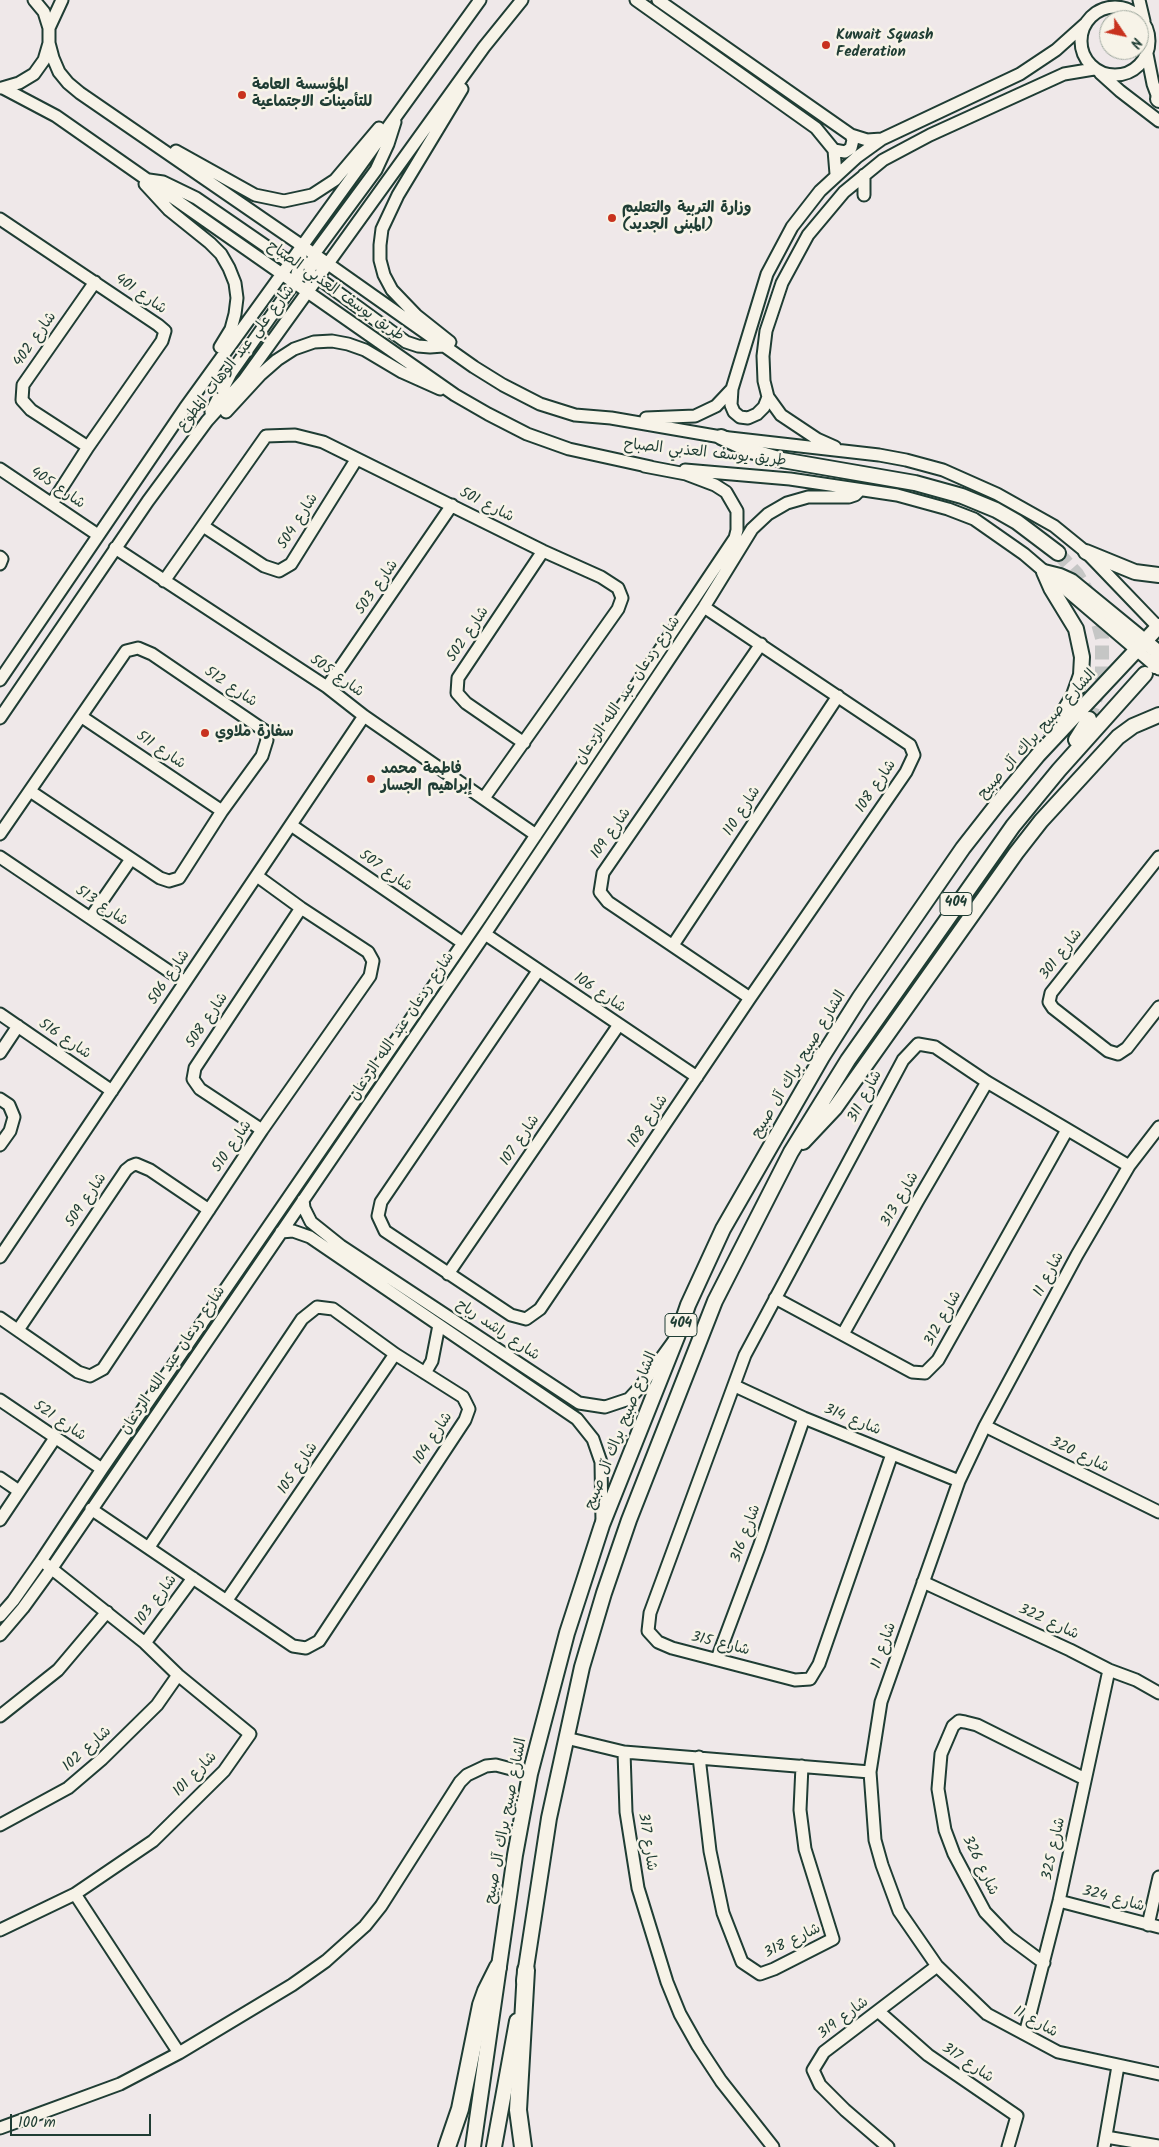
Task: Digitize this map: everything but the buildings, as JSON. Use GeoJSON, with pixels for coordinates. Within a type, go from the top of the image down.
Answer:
{"type":"FeatureCollection","features":[{"type":"Feature","properties":{"kind":"highway"},"geometry":{"type":"LineString","coordinates":[[447,2147],[460,2110],[482,2005],[486,1991],[498,1967]]}},
{"type":"Feature","properties":{"kind":"highway"},"geometry":{"type":"LineString","coordinates":[[523,2147],[518,2110],[526,1970]]}},
{"type":"Feature","properties":{"kind":"main road"},"geometry":{"type":"LineString","coordinates":[[721,437],[751,451],[782,460],[915,483],[962,496],[996,510],[1017,522],[1058,554]]}},
{"type":"Feature","properties":{"kind":"main road"},"geometry":{"type":"LineString","coordinates":[[1086,552],[1135,572],[1159,575]]}},
{"type":"Feature","properties":{"kind":"main road"},"geometry":{"type":"LineString","coordinates":[[1044,572],[1071,581],[1140,646],[1155,663]]}},
{"type":"Feature","properties":{"kind":"main road"},"geometry":{"type":"LineString","coordinates":[[1038,755],[1074,695],[1082,666],[1082,650],[1076,629],[1051,588],[1044,572]]}},
{"type":"Feature","properties":{"kind":"main road","name":"الشارع صبيح براك آل صبيح"},"geometry":{"type":"LineString","coordinates":[[473,2147],[515,1855],[530,1774],[567,1633],[602,1525],[688,1305],[724,1229],[822,1057],[860,997],[963,848],[1038,755],[1159,627]]}},
{"type":"Feature","properties":{"kind":"main road","name":"404"},"geometry":{"type":"LineString","coordinates":[[494,2147],[526,1970],[548,1818],[582,1667],[604,1593],[639,1493],[715,1301],[791,1152],[848,1060],[1013,826],[1059,770],[1155,663]]}},
{"type":"Feature","properties":{"kind":"main road"},"geometry":{"type":"LineString","coordinates":[[791,1152],[811,1135],[835,1108],[1016,853],[1041,821],[1118,737],[1142,721],[1159,715]]}},
{"type":"Feature","properties":{"kind":"main road"},"geometry":{"type":"LineString","coordinates":[[882,1012],[889,988],[898,971],[984,852],[1032,791],[1072,746],[1089,719]]}},
{"type":"Feature","properties":{"kind":"street"},"geometry":{"type":"LineString","coordinates":[[1,88],[19,83],[34,74],[44,60],[49,43],[49,28],[44,12],[34,0]]}},
{"type":"Feature","properties":{"kind":"street"},"geometry":{"type":"LineString","coordinates":[[49,28],[62,0]]}},
{"type":"Feature","properties":{"kind":"street","name":"شارع علي عبد الوهاب المطوع"},"geometry":{"type":"LineString","coordinates":[[0,718],[115,548],[183,453],[244,380],[309,291],[301,246],[480,0]]}},
{"type":"Feature","properties":{"kind":"street","name":"شارع علي عبد الوهاب المطوع"},"geometry":{"type":"LineString","coordinates":[[0,680],[185,408],[282,272],[328,264],[484,47],[522,0]]}},
{"type":"Feature","properties":{"kind":"street"},"geometry":{"type":"LineString","coordinates":[[636,0],[816,128],[834,150],[836,174]]}},
{"type":"Feature","properties":{"kind":"street"},"geometry":{"type":"LineString","coordinates":[[658,0],[851,135],[867,140],[882,140]]}},
{"type":"Feature","properties":{"kind":"street"},"geometry":{"type":"LineString","coordinates":[[768,397],[764,407],[757,414],[748,418],[734,412],[731,404],[732,389],[759,297],[779,249],[806,207],[836,174],[882,140],[1020,74],[1056,50],[1098,10],[1111,4],[1130,10]]}},
{"type":"Feature","properties":{"kind":"street"},"geometry":{"type":"LineString","coordinates":[[1085,24],[1081,38],[1082,53],[1087,62],[1120,92],[1159,121]]}},
{"type":"Feature","properties":{"kind":"street"},"geometry":{"type":"LineString","coordinates":[[124,123],[255,195],[284,201],[312,195],[335,180],[409,93],[453,35]]}},
{"type":"Feature","properties":{"kind":"street","name":"طريق يوسف العذبي الصباح"},"geometry":{"type":"LineString","coordinates":[[49,43],[59,72],[68,84],[301,246],[309,291],[455,395],[488,414],[528,434],[569,449],[644,466],[790,478],[923,501],[974,519],[1010,543],[1044,572]]}},
{"type":"Feature","properties":{"kind":"street"},"geometry":{"type":"LineString","coordinates":[[474,367],[450,342],[416,315],[392,290],[384,275],[380,260],[380,245],[382,229],[398,195],[429,146],[484,47]]}},
{"type":"Feature","properties":{"kind":"street"},"geometry":{"type":"LineString","coordinates":[[846,452],[817,439],[780,415],[768,397],[763,356],[766,331],[782,284],[793,260],[818,222],[844,192],[883,160],[930,134],[1064,74],[1097,70],[1110,75],[1127,73],[1141,64],[1143,60]]}},
{"type":"Feature","properties":{"kind":"street"},"geometry":{"type":"LineString","coordinates":[[1148,60],[1153,84],[1159,99]]}},
{"type":"Feature","properties":{"kind":"street","name":"طريق يوسف العذبي الصباح"},"geometry":{"type":"LineString","coordinates":[[1,88],[56,116],[282,272],[328,264],[474,367],[503,385],[540,404],[575,415],[612,418],[721,437],[906,460],[943,470],[1029,510],[1054,526],[1086,552],[1159,627]]}},
{"type":"Feature","properties":{"kind":"street"},"geometry":{"type":"LineString","coordinates":[[208,421],[217,397],[231,373],[376,170],[388,144],[396,116]]}},
{"type":"Feature","properties":{"kind":"street"},"geometry":{"type":"LineString","coordinates":[[834,150],[845,152],[851,148],[854,140],[851,135]]}},
{"type":"Feature","properties":{"kind":"street"},"geometry":{"type":"LineString","coordinates":[[864,175],[864,195]]}},
{"type":"Feature","properties":{"kind":"street"},"geometry":{"type":"LineString","coordinates":[[142,177],[164,182],[196,198],[305,269],[406,342],[418,346],[443,346]]}},
{"type":"Feature","properties":{"kind":"street"},"geometry":{"type":"LineString","coordinates":[[142,177],[160,202],[221,254],[235,282],[237,298],[231,329],[185,408]]}},
{"type":"Feature","properties":{"kind":"street","name":"شارع 401"},"geometry":{"type":"LineString","coordinates":[[2,225],[95,282],[165,331],[162,341],[88,447],[52,503]]}},
{"type":"Feature","properties":{"kind":"street","name":"شارع 402"},"geometry":{"type":"LineString","coordinates":[[88,447],[31,410],[22,400],[23,385],[95,282]]}},
{"type":"Feature","properties":{"kind":"street"},"geometry":{"type":"LineString","coordinates":[[183,453],[216,423],[260,374],[294,349],[314,342],[332,341],[365,350],[419,381],[455,395]]}},
{"type":"Feature","properties":{"kind":"street"},"geometry":{"type":"LineString","coordinates":[[612,418],[669,419],[696,416],[716,406],[732,389]]}},
{"type":"Feature","properties":{"kind":"street","name":"شارع 501"},"geometry":{"type":"LineString","coordinates":[[164,581],[266,436],[294,435],[323,442],[543,551],[601,577],[618,588],[622,598],[618,609],[484,798]]}},
{"type":"Feature","properties":{"kind":"street","name":"شارع 504"},"geometry":{"type":"LineString","coordinates":[[203,526],[264,566],[279,571],[291,564],[356,460]]}},
{"type":"Feature","properties":{"kind":"street"},"geometry":{"type":"LineString","coordinates":[[644,466],[686,474],[715,485],[726,492],[734,503],[738,521],[747,518],[752,522],[752,529]]}},
{"type":"Feature","properties":{"kind":"street","name":"شارع 405"},"geometry":{"type":"LineString","coordinates":[[0,468],[98,535]]}},
{"type":"Feature","properties":{"kind":"street","name":"شارع ردعان عبد الله الردعان"},"geometry":{"type":"LineString","coordinates":[[0,1635],[23,1608],[52,1568],[485,934],[704,607],[752,529],[768,514],[787,503],[808,497],[848,497],[855,495],[860,490]]}},
{"type":"Feature","properties":{"kind":"street","name":"شارع 503"},"geometry":{"type":"LineString","coordinates":[[327,687],[452,505]]}},
{"type":"Feature","properties":{"kind":"street","name":"شارع ردعان عبد الله الردعان"},"geometry":{"type":"LineString","coordinates":[[0,1616],[41,1561],[536,835],[735,538],[738,521]]}},
{"type":"Feature","properties":{"kind":"street","name":"شارع 505"},"geometry":{"type":"LineString","coordinates":[[115,548],[327,687],[364,716],[536,835]]}},
{"type":"Feature","properties":{"kind":"street","name":"شارع 502"},"geometry":{"type":"LineString","coordinates":[[524,743],[466,703],[457,693],[458,678],[543,551]]}},
{"type":"Feature","properties":{"kind":"street"},"geometry":{"type":"LineString","coordinates":[[0,557],[0,564]]}},
{"type":"Feature","properties":{"kind":"street","name":"شارع 108"},"geometry":{"type":"LineString","coordinates":[[538,971],[381,1202],[378,1212],[378,1220],[385,1231],[511,1316],[526,1319],[540,1308],[906,772],[914,755],[910,745],[704,607]]}},
{"type":"Feature","properties":{"kind":"street","name":"شارع 109"},"geometry":{"type":"LineString","coordinates":[[750,998],[608,902],[600,892],[603,873],[761,644]]}},
{"type":"Feature","properties":{"kind":"street","name":"شارع 512"},"geometry":{"type":"LineString","coordinates":[[0,834],[126,651],[138,648],[152,654],[265,731],[267,740],[262,756],[222,811],[178,878],[169,881],[160,878],[30,791]]}},
{"type":"Feature","properties":{"kind":"street","name":"شارع 110"},"geometry":{"type":"LineString","coordinates":[[673,945],[838,696]]}},
{"type":"Feature","properties":{"kind":"street","name":"شارع 506"},"geometry":{"type":"LineString","coordinates":[[0,1257],[364,716]]}},
{"type":"Feature","properties":{"kind":"street","name":"شارع 511"},"geometry":{"type":"LineString","coordinates":[[82,717],[222,811]]}},
{"type":"Feature","properties":{"kind":"street"},"geometry":{"type":"LineString","coordinates":[[601,737],[611,744]]}},
{"type":"Feature","properties":{"kind":"street","name":"شارع 507"},"geometry":{"type":"LineString","coordinates":[[291,825],[463,943]]}},
{"type":"Feature","properties":{"kind":"street","name":"شارع 301"},"geometry":{"type":"LineString","coordinates":[[1159,856],[1051,993],[1049,1002],[1053,1008],[1108,1051],[1118,1054],[1127,1048],[1159,1007]]}},
{"type":"Feature","properties":{"kind":"street","name":"شارع 513"},"geometry":{"type":"LineString","coordinates":[[0,857],[185,982]]}},
{"type":"Feature","properties":{"kind":"street"},"geometry":{"type":"LineString","coordinates":[[91,917],[131,859]]}},
{"type":"Feature","properties":{"kind":"street","name":"شارع 510"},"geometry":{"type":"LineString","coordinates":[[0,1318],[78,1372],[90,1376],[103,1369],[262,1130],[370,976],[373,961],[368,952],[256,876]]}},
{"type":"Feature","properties":{"kind":"street","name":"شارع 508"},"geometry":{"type":"LineString","coordinates":[[262,1130],[200,1088],[193,1079],[195,1068],[301,908]]}},
{"type":"Feature","properties":{"kind":"street","name":"شارع 106"},"geometry":{"type":"LineString","coordinates":[[485,934],[697,1078]]}},
{"type":"Feature","properties":{"kind":"street","name":"شارع 516"},"geometry":{"type":"LineString","coordinates":[[0,1014],[112,1090]]}},
{"type":"Feature","properties":{"kind":"street"},"geometry":{"type":"LineString","coordinates":[[0,1053],[18,1026]]}},
{"type":"Feature","properties":{"kind":"street","name":"شارع 107"},"geometry":{"type":"LineString","coordinates":[[448,1274],[618,1026]]}},
{"type":"Feature","properties":{"kind":"street"},"geometry":{"type":"LineString","coordinates":[[401,1033],[412,1040]]}},
{"type":"Feature","properties":{"kind":"street","name":"شارع 311"},"geometry":{"type":"LineString","coordinates":[[735,1386],[745,1355],[775,1298],[903,1060],[918,1044],[934,1047],[987,1082],[1129,1166]]}},
{"type":"Feature","properties":{"kind":"street","name":"شارع 313"},"geometry":{"type":"LineString","coordinates":[[844,1334],[917,1202],[987,1082]]}},
{"type":"Feature","properties":{"kind":"street"},"geometry":{"type":"LineString","coordinates":[[357,1097],[368,1104]]}},
{"type":"Feature","properties":{"kind":"street"},"geometry":{"type":"LineString","coordinates":[[0,1099],[9,1105],[14,1117],[10,1131],[0,1145]]}},
{"type":"Feature","properties":{"kind":"street","name":"شارع 11"},"geometry":{"type":"LineString","coordinates":[[1159,1127],[1129,1166],[1078,1255],[986,1426],[959,1481],[881,1702],[870,1772],[875,1840],[882,1865],[899,1911],[937,1966],[986,2014],[1058,2052],[1159,2074]]}},
{"type":"Feature","properties":{"kind":"street","name":"شارع 312"},"geometry":{"type":"LineString","coordinates":[[775,1298],[912,1372],[925,1373],[938,1360],[1067,1130]]}},
{"type":"Feature","properties":{"kind":"street","name":"شارع 509"},"geometry":{"type":"LineString","coordinates":[[18,1330],[126,1170],[131,1166],[136,1164],[150,1170],[209,1210]]}},
{"type":"Feature","properties":{"kind":"street","name":"شارع راشد رباح"},"geometry":{"type":"LineString","coordinates":[[303,1200],[307,1215],[316,1227],[341,1246],[553,1387],[587,1406],[604,1407],[629,1399],[641,1386],[677,1337]]}},
{"type":"Feature","properties":{"kind":"street"},"geometry":{"type":"LineString","coordinates":[[310,1237],[316,1227]]}},
{"type":"Feature","properties":{"kind":"street","name":"شارع راشد رباح"},"geometry":{"type":"LineString","coordinates":[[281,1232],[299,1232],[310,1237],[572,1414],[586,1428],[598,1450],[601,1462],[602,1525]]}},
{"type":"Feature","properties":{"kind":"street","name":"شارع 104"},"geometry":{"type":"LineString","coordinates":[[91,1509],[294,1646],[306,1648],[319,1641],[465,1420],[469,1409],[463,1397],[394,1354],[333,1310],[317,1306],[302,1319],[149,1547]]}},
{"type":"Feature","properties":{"kind":"street"},"geometry":{"type":"LineString","coordinates":[[425,1373],[432,1360],[439,1324]]}},
{"type":"Feature","properties":{"kind":"street","name":"شارع 105"},"geometry":{"type":"LineString","coordinates":[[228,1600],[394,1354]]}},
{"type":"Feature","properties":{"kind":"street","name":"شارع 314"},"geometry":{"type":"LineString","coordinates":[[735,1386],[804,1418],[959,1481]]}},
{"type":"Feature","properties":{"kind":"street","name":"شارع 315"},"geometry":{"type":"LineString","coordinates":[[735,1386],[650,1613],[648,1631],[658,1642],[672,1648],[795,1680],[810,1679],[819,1664],[892,1454]]}},
{"type":"Feature","properties":{"kind":"street","name":"شارع 521"},"geometry":{"type":"LineString","coordinates":[[0,1400],[102,1469]]}},
{"type":"Feature","properties":{"kind":"street","name":"شارع 316"},"geometry":{"type":"LineString","coordinates":[[717,1659],[804,1418]]}},
{"type":"Feature","properties":{"kind":"street","name":"شارع 320"},"geometry":{"type":"LineString","coordinates":[[986,1426],[1159,1512]]}},
{"type":"Feature","properties":{"kind":"street"},"geometry":{"type":"LineString","coordinates":[[0,1520],[56,1438]]}},
{"type":"Feature","properties":{"kind":"street"},"geometry":{"type":"LineString","coordinates":[[0,1478],[19,1491]]}},
{"type":"Feature","properties":{"kind":"street","name":"شارع 101"},"geometry":{"type":"LineString","coordinates":[[0,1930],[75,1894],[153,1841],[224,1771],[250,1734],[178,1675],[107,1612],[41,1561]]}},
{"type":"Feature","properties":{"kind":"street","name":"شارع 103"},"geometry":{"type":"LineString","coordinates":[[144,1643],[193,1578]]}},
{"type":"Feature","properties":{"kind":"street","name":"شارع 322"},"geometry":{"type":"LineString","coordinates":[[923,1582],[1109,1670],[1136,1680],[1159,1693]]}},
{"type":"Feature","properties":{"kind":"street"},"geometry":{"type":"LineString","coordinates":[[0,1716],[58,1670],[107,1612]]}},
{"type":"Feature","properties":{"kind":"street","name":"شارع 325"},"geometry":{"type":"LineString","coordinates":[[1026,2034],[1059,1901],[1109,1670]]}},
{"type":"Feature","properties":{"kind":"street","name":"شارع 102"},"geometry":{"type":"LineString","coordinates":[[0,1826],[68,1788],[102,1759],[157,1705],[178,1675]]}},
{"type":"Feature","properties":{"kind":"street","name":"شارع 326"},"geometry":{"type":"LineString","coordinates":[[1044,1963],[1009,1937],[985,1912],[954,1854],[945,1830],[938,1789],[941,1754],[953,1726],[959,1721],[966,1722],[977,1725],[1085,1780]]}},
{"type":"Feature","properties":{"kind":"street"},"geometry":{"type":"LineString","coordinates":[[566,1738],[624,1752],[870,1772]]}},
{"type":"Feature","properties":{"kind":"street","name":"شارع 317"},"geometry":{"type":"LineString","coordinates":[[624,1752],[626,1812],[638,1888],[667,1982],[680,2014],[702,2053],[721,2081],[773,2147]]}},
{"type":"Feature","properties":{"kind":"street","name":"شارع 318"},"geometry":{"type":"LineString","coordinates":[[699,1757],[710,1851],[723,1913],[742,1962],[760,1974],[774,1969],[833,1939],[805,1849],[800,1810],[802,1766]]}},
{"type":"Feature","properties":{"kind":"street"},"geometry":{"type":"LineString","coordinates":[[0,2128],[120,2084],[179,2054],[292,1984],[326,1961],[365,1926],[381,1906],[467,1774],[486,1766],[496,1765],[530,1774]]}},
{"type":"Feature","properties":{"kind":"street"},"geometry":{"type":"LineString","coordinates":[[1154,1926],[1159,1877]]}},
{"type":"Feature","properties":{"kind":"street"},"geometry":{"type":"LineString","coordinates":[[75,1894],[179,2054]]}},
{"type":"Feature","properties":{"kind":"street","name":"شارع 324"},"geometry":{"type":"LineString","coordinates":[[1059,1901],[1154,1926]]}},
{"type":"Feature","properties":{"kind":"street","name":"شارع 319"},"geometry":{"type":"LineString","coordinates":[[888,2147],[845,2110],[820,2085],[813,2070],[824,2052],[937,1966]]}},
{"type":"Feature","properties":{"kind":"street","name":"شارع 317"},"geometry":{"type":"LineString","coordinates":[[878,2012],[928,2055],[1018,2116],[1008,2147]]}},
{"type":"Feature","properties":{"kind":"street"},"geometry":{"type":"LineString","coordinates":[[1118,2066],[1105,2142],[1159,2146]]}},
{"type":"Feature","properties":{"kind":"tunnel"},"geometry":{"type":"LineString","coordinates":[[1058,553],[1077,574],[1091,598],[1102,638],[1102,680],[1089,719]]}},
{"type":"Feature","properties":{"kind":"place","name":"Kuwait Squash Federation"},"geometry":{"type":"Point","coordinates":[826,45]}},
{"type":"Feature","properties":{"kind":"place","name":"المؤسسة العامة للتأمينات الاجتماعية"},"geometry":{"type":"Point","coordinates":[242,95]}},
{"type":"Feature","properties":{"kind":"place","name":"وزارة التربية والتعليم (المبنى الجديد)"},"geometry":{"type":"Point","coordinates":[612,218]}},
{"type":"Feature","properties":{"kind":"place","name":"سفارة ملاوي"},"geometry":{"type":"Point","coordinates":[205,733]}},
{"type":"Feature","properties":{"kind":"place","name":"فاطمة محمد إبراهيم الجسار"},"geometry":{"type":"Point","coordinates":[371,779]}}]}
